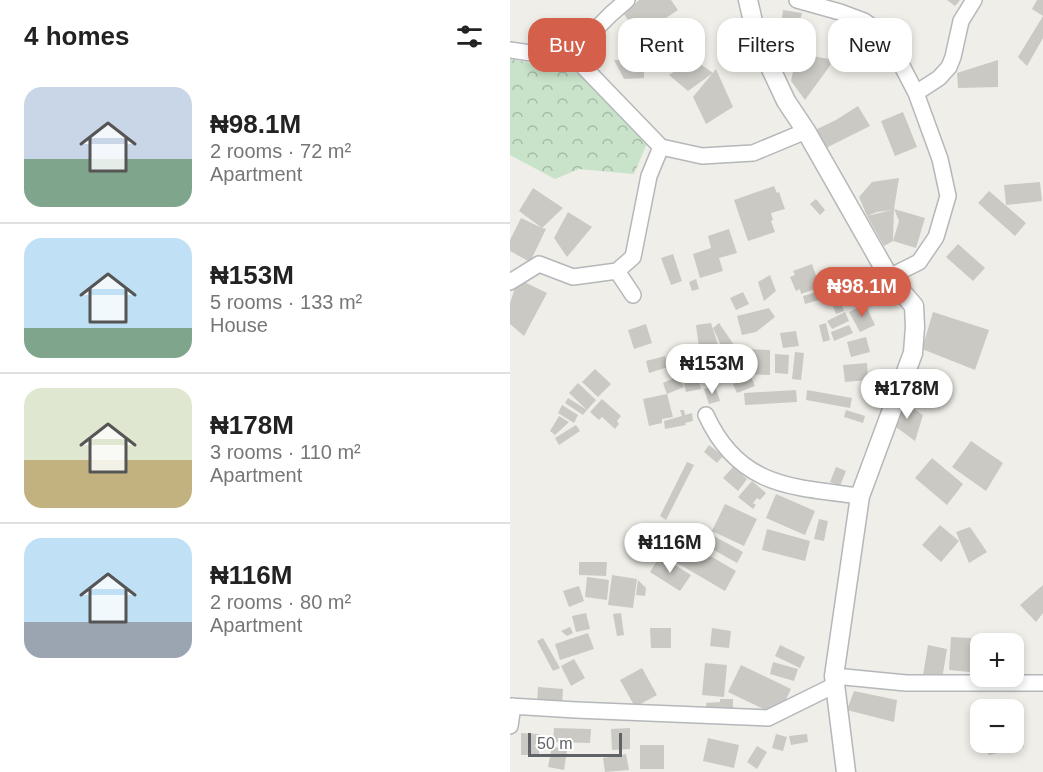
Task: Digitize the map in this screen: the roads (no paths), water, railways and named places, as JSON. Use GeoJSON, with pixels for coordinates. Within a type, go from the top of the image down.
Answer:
{"type":"FeatureCollection","features":[{"type":"Feature","properties":{"kind":"street"},"geometry":{"type":"LineString","coordinates":[[606,18],[627,0]]}},
{"type":"Feature","properties":{"kind":"street"},"geometry":{"type":"LineString","coordinates":[[748,0],[757,39],[786,101],[806,131],[889,277],[914,306],[913,353],[860,496],[835,680],[846,772]]}},
{"type":"Feature","properties":{"kind":"street"},"geometry":{"type":"LineString","coordinates":[[797,0],[832,5],[864,21],[886,37],[916,93],[940,159],[948,196],[936,237],[920,262],[889,277]]}},
{"type":"Feature","properties":{"kind":"street"},"geometry":{"type":"LineString","coordinates":[[916,93],[939,78],[949,68],[961,21],[974,0]]}},
{"type":"Feature","properties":{"kind":"street"},"geometry":{"type":"LineString","coordinates":[[510,51],[528,53]]}},
{"type":"Feature","properties":{"kind":"street"},"geometry":{"type":"LineString","coordinates":[[589,72],[661,147],[702,156],[753,153],[806,131]]}},
{"type":"Feature","properties":{"kind":"street"},"geometry":{"type":"LineString","coordinates":[[510,282],[539,264],[573,277],[617,271],[633,256],[649,176],[661,147]]}},
{"type":"Feature","properties":{"kind":"street"},"geometry":{"type":"LineString","coordinates":[[617,271],[633,295]]}},
{"type":"Feature","properties":{"kind":"street"},"geometry":{"type":"LineString","coordinates":[[706,415],[725,448],[743,465],[775,482],[804,489],[860,496]]}},
{"type":"Feature","properties":{"kind":"street"},"geometry":{"type":"LineString","coordinates":[[510,726],[512,706],[768,718],[835,680],[906,683],[1043,683]]}}]}
